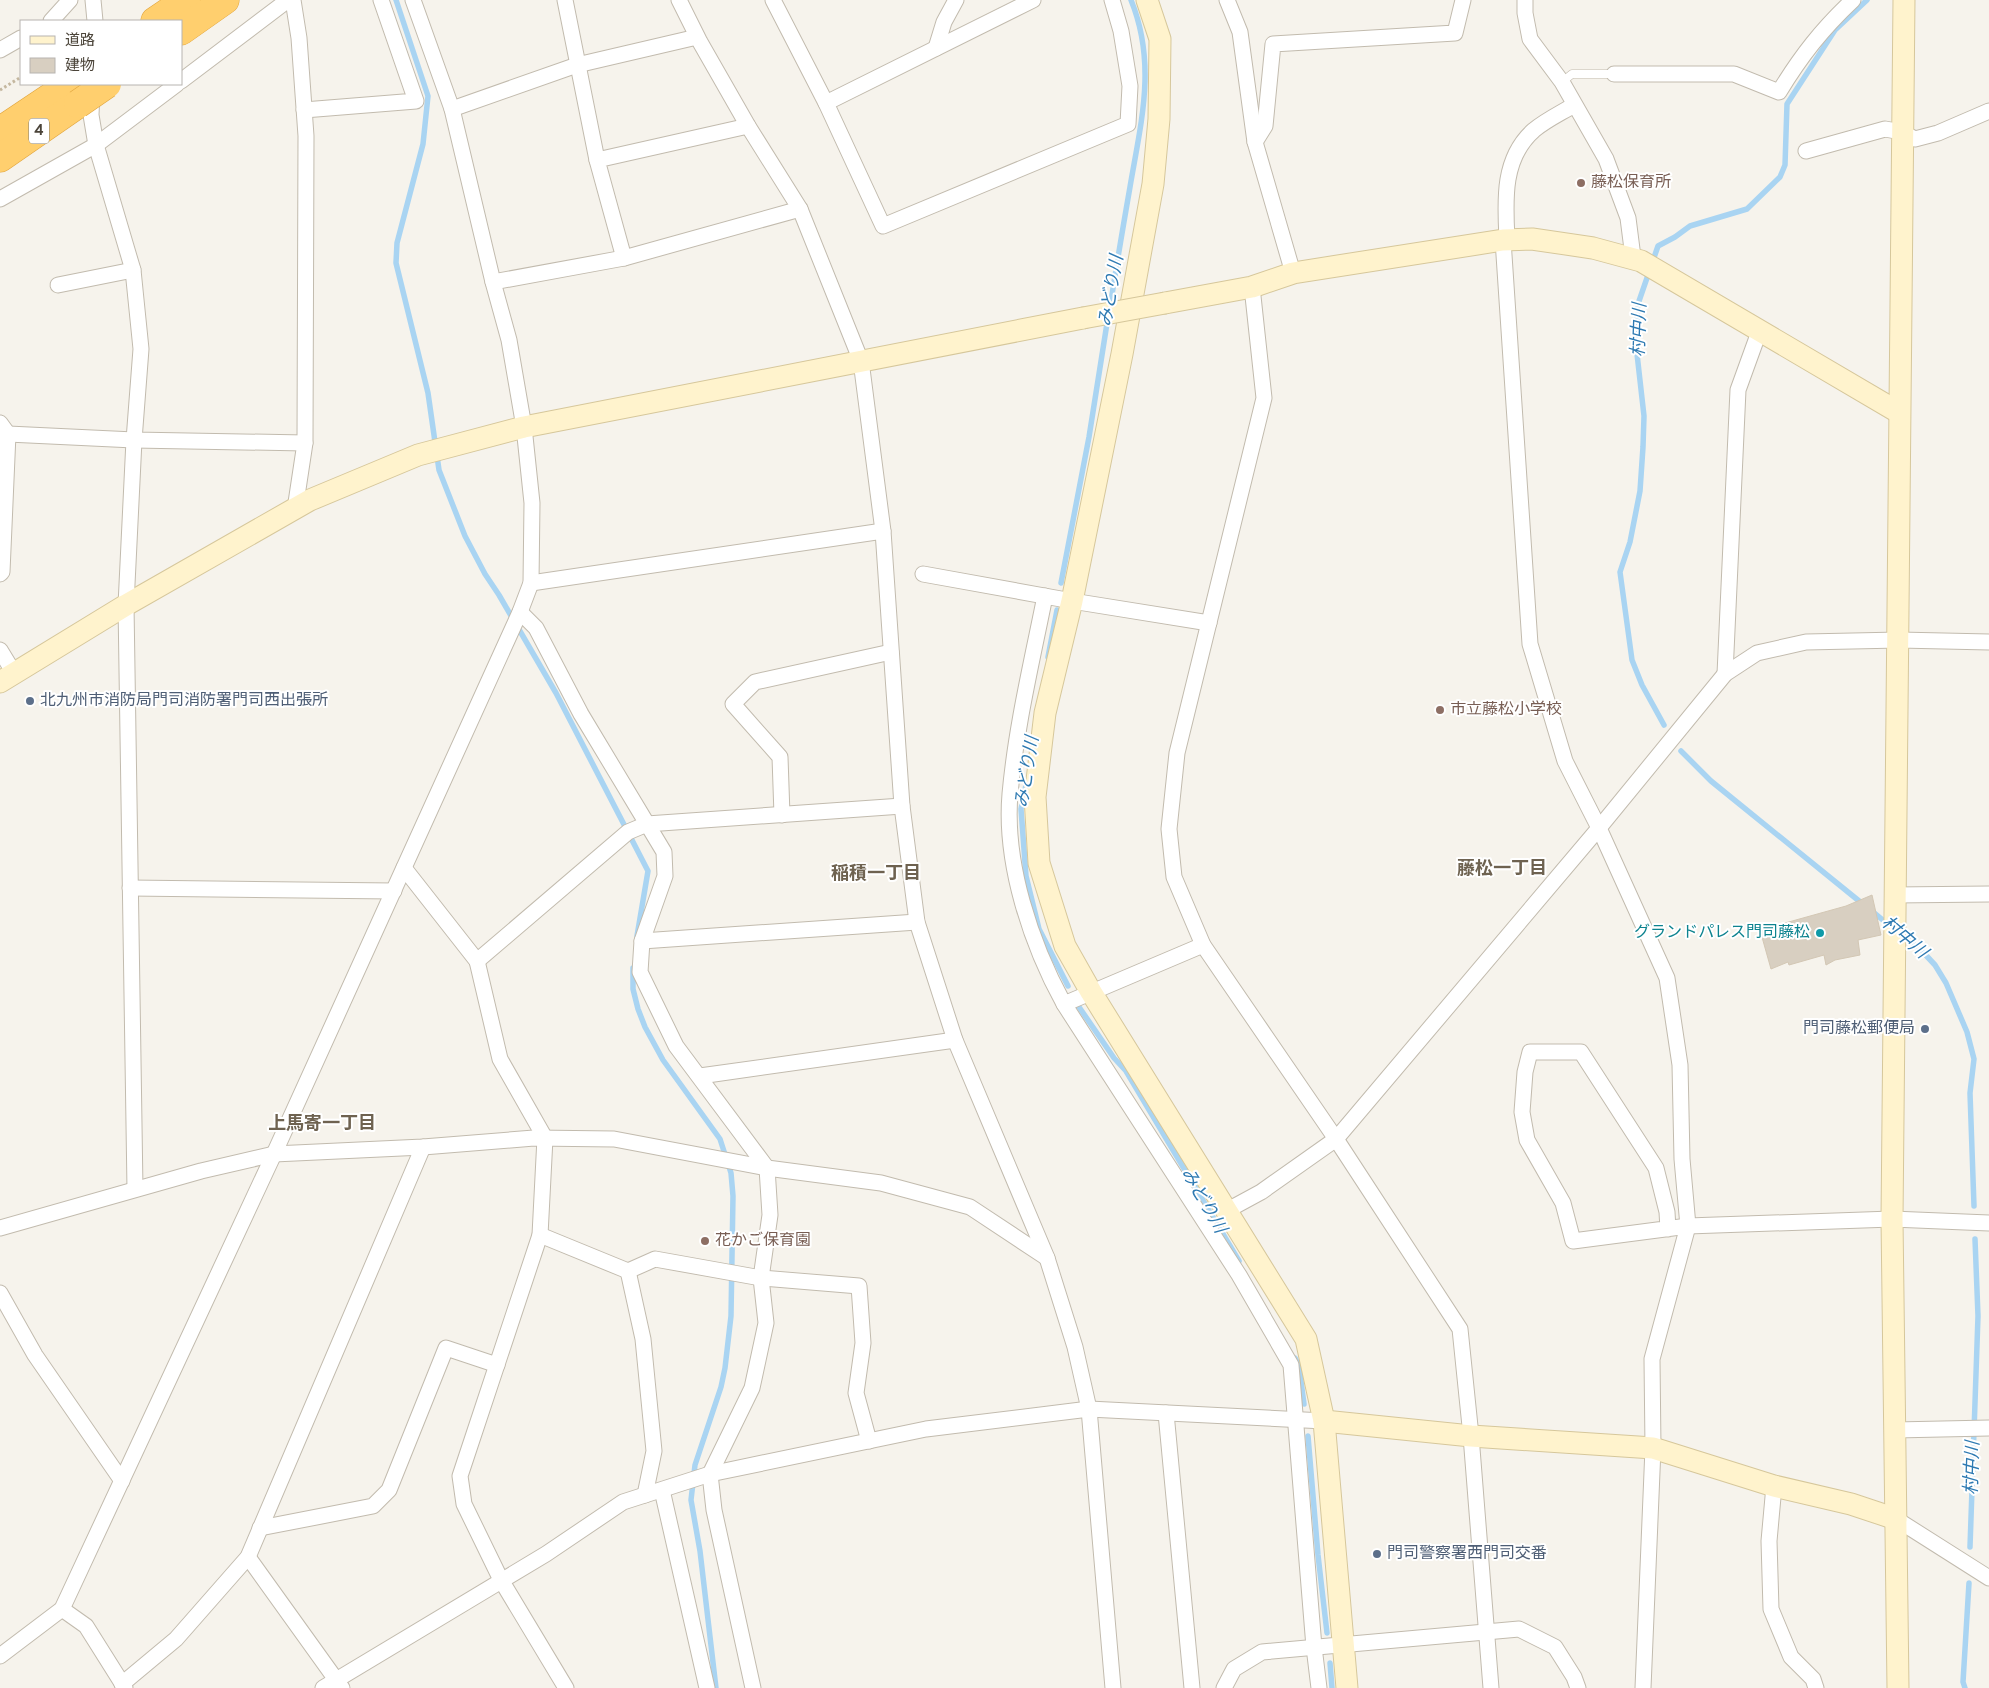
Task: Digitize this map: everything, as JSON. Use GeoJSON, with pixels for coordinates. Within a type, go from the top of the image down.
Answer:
{"type":"FeatureCollection","features":[{"type":"Feature","properties":{"kind":"highway"},"geometry":{"type":"LineString","coordinates":[[157,20],[186,0]]}},
{"type":"Feature","properties":{"kind":"highway"},"geometry":{"type":"LineString","coordinates":[[182,30],[225,0]]}},
{"type":"Feature","properties":{"kind":"highway","name":"4"},"geometry":{"type":"LineString","coordinates":[[0,131],[76,90],[102,85]]}},
{"type":"Feature","properties":{"kind":"highway","name":"4"},"geometry":{"type":"LineString","coordinates":[[0,158],[76,90]]}},
{"type":"Feature","properties":{"kind":"street"},"geometry":{"type":"LineString","coordinates":[[52,20],[70,0]]}},
{"type":"Feature","properties":{"kind":"street"},"geometry":{"type":"LineString","coordinates":[[93,0],[95,20]]}},
{"type":"Feature","properties":{"kind":"street"},"geometry":{"type":"LineString","coordinates":[[182,80],[288,0]]}},
{"type":"Feature","properties":{"kind":"street"},"geometry":{"type":"LineString","coordinates":[[293,0],[306,136],[305,442],[295,509]]}},
{"type":"Feature","properties":{"kind":"street"},"geometry":{"type":"LineString","coordinates":[[304,110],[416,101],[380,0]]}},
{"type":"Feature","properties":{"kind":"street"},"geometry":{"type":"LineString","coordinates":[[0,1656],[62,1608],[274,1154],[520,612],[531,582],[532,503],[524,427],[509,340],[493,282],[452,109],[413,0]]}},
{"type":"Feature","properties":{"kind":"street"},"geometry":{"type":"LineString","coordinates":[[565,0],[597,160],[624,258]]}},
{"type":"Feature","properties":{"kind":"street"},"geometry":{"type":"LineString","coordinates":[[679,0],[697,37],[748,126],[800,209],[861,361],[883,531],[902,806],[917,922],[955,1040],[1048,1258],[1075,1346],[1089,1409],[1113,1688]]}},
{"type":"Feature","properties":{"kind":"street"},"geometry":{"type":"LineString","coordinates":[[773,0],[826,103],[884,226],[1128,124],[1130,86],[1121,31],[1112,0]]}},
{"type":"Feature","properties":{"kind":"street"},"geometry":{"type":"LineString","coordinates":[[936,48],[944,22],[956,0]]}},
{"type":"Feature","properties":{"kind":"street"},"geometry":{"type":"LineString","coordinates":[[826,103],[1033,0]]}},
{"type":"Feature","properties":{"kind":"street"},"geometry":{"type":"LineString","coordinates":[[1147,0],[1160,39],[1159,119],[1153,184],[1122,354],[1072,602],[1045,713],[1035,797],[1039,863],[1065,946],[1091,992],[1306,1339],[1324,1421],[1347,1688]]}},
{"type":"Feature","properties":{"kind":"street"},"geometry":{"type":"LineString","coordinates":[[1227,0],[1240,32],[1255,142],[1293,274]]}},
{"type":"Feature","properties":{"kind":"street"},"geometry":{"type":"LineString","coordinates":[[1255,142],[1265,126],[1273,44],[1455,33],[1463,0]]}},
{"type":"Feature","properties":{"kind":"street"},"geometry":{"type":"LineString","coordinates":[[1525,0],[1525,13],[1530,39],[1562,82],[1606,159],[1628,218],[1637,259]]}},
{"type":"Feature","properties":{"kind":"street"},"geometry":{"type":"LineString","coordinates":[[1614,74],[1734,74],[1779,92],[1798,60],[1852,0]]}},
{"type":"Feature","properties":{"kind":"street"},"geometry":{"type":"LineString","coordinates":[[1898,1688],[1892,1219],[1894,905],[1899,640],[1898,412],[1904,0]]}},
{"type":"Feature","properties":{"kind":"street"},"geometry":{"type":"LineString","coordinates":[[452,109],[577,65],[697,37]]}},
{"type":"Feature","properties":{"kind":"street"},"geometry":{"type":"LineString","coordinates":[[0,50],[20,39]]}},
{"type":"Feature","properties":{"kind":"street"},"geometry":{"type":"LineString","coordinates":[[0,200],[96,145],[177,85]]}},
{"type":"Feature","properties":{"kind":"street"},"geometry":{"type":"LineString","coordinates":[[76,90],[90,115],[96,145],[133,270],[142,349],[134,440],[126,605],[135,1189]]}},
{"type":"Feature","properties":{"kind":"street"},"geometry":{"type":"LineString","coordinates":[[1574,105],[1535,130],[1522,143],[1508,174],[1505,195],[1505,240],[1530,644],[1565,761],[1599,828],[1667,978],[1680,1065],[1682,1159],[1688,1226],[1652,1359],[1653,1448],[1643,1688]]}},
{"type":"Feature","properties":{"kind":"street"},"geometry":{"type":"LineString","coordinates":[[1806,151],[1884,129],[1902,132],[1915,139],[1938,133],[1989,111]]}},
{"type":"Feature","properties":{"kind":"street"},"geometry":{"type":"LineString","coordinates":[[597,160],[748,126]]}},
{"type":"Feature","properties":{"kind":"street"},"geometry":{"type":"LineString","coordinates":[[493,282],[624,258],[800,209]]}},
{"type":"Feature","properties":{"kind":"street"},"geometry":{"type":"LineString","coordinates":[[0,650],[7,678],[126,605],[310,500],[418,455],[524,427],[1252,287],[1293,274],[1505,240],[1532,239],[1593,248],[1637,259],[1898,412]]}},
{"type":"Feature","properties":{"kind":"street"},"geometry":{"type":"LineString","coordinates":[[58,285],[133,270]]}},
{"type":"Feature","properties":{"kind":"street"},"geometry":{"type":"LineString","coordinates":[[1252,287],[1264,398],[1177,753],[1169,828],[1174,877],[1203,945],[1336,1139],[1460,1329],[1471,1436],[1491,1688]]}},
{"type":"Feature","properties":{"kind":"street"},"geometry":{"type":"LineString","coordinates":[[1725,674],[1738,390],[1759,332]]}},
{"type":"Feature","properties":{"kind":"street"},"geometry":{"type":"LineString","coordinates":[[0,574],[2,572],[3,432],[134,440],[305,442]]}},
{"type":"Feature","properties":{"kind":"street"},"geometry":{"type":"LineString","coordinates":[[531,582],[883,531]]}},
{"type":"Feature","properties":{"kind":"street"},"geometry":{"type":"LineString","coordinates":[[923,574],[1072,602],[1209,623]]}},
{"type":"Feature","properties":{"kind":"street"},"geometry":{"type":"LineString","coordinates":[[1045,596],[1017,738],[1010,795],[1014,874],[1030,927],[1064,1004],[1239,1275],[1292,1365],[1314,1647],[1319,1688]]}},
{"type":"Feature","properties":{"kind":"street"},"geometry":{"type":"LineString","coordinates":[[520,612],[536,628],[581,714],[664,852],[665,876],[642,941],[640,972],[676,1046],[767,1168],[770,1215],[762,1278],[766,1323],[752,1388],[710,1474],[714,1510],[753,1688]]}},
{"type":"Feature","properties":{"kind":"street"},"geometry":{"type":"LineString","coordinates":[[1226,1211],[1261,1192],[1336,1139],[1599,828],[1725,674],[1757,653],[1806,642],[1899,640],[1989,642]]}},
{"type":"Feature","properties":{"kind":"street"},"geometry":{"type":"LineString","coordinates":[[782,815],[780,757],[733,704],[755,682],[891,652]]}},
{"type":"Feature","properties":{"kind":"street"},"geometry":{"type":"LineString","coordinates":[[477,961],[628,832],[647,824],[902,806]]}},
{"type":"Feature","properties":{"kind":"street"},"geometry":{"type":"LineString","coordinates":[[404,868],[477,961],[500,1059],[545,1138],[540,1235],[460,1476],[464,1504],[501,1580],[563,1687]]}},
{"type":"Feature","properties":{"kind":"street"},"geometry":{"type":"LineString","coordinates":[[130,888],[394,891]]}},
{"type":"Feature","properties":{"kind":"street"},"geometry":{"type":"LineString","coordinates":[[1894,905],[1989,894]]}},
{"type":"Feature","properties":{"kind":"street"},"geometry":{"type":"LineString","coordinates":[[642,941],[917,922]]}},
{"type":"Feature","properties":{"kind":"street"},"geometry":{"type":"LineString","coordinates":[[1064,1004],[1203,945]]}},
{"type":"Feature","properties":{"kind":"street"},"geometry":{"type":"LineString","coordinates":[[700,1076],[955,1040]]}},
{"type":"Feature","properties":{"kind":"street"},"geometry":{"type":"LineString","coordinates":[[1668,1229],[1667,1212],[1656,1168],[1605,1092],[1581,1052],[1530,1052],[1525,1072],[1522,1112],[1527,1140],[1563,1203],[1573,1241],[1668,1229],[1688,1226],[1892,1219],[1989,1223]]}},
{"type":"Feature","properties":{"kind":"street"},"geometry":{"type":"LineString","coordinates":[[0,1228],[135,1189],[274,1154],[423,1147],[545,1138],[614,1139],[767,1168],[881,1183],[970,1207],[1048,1258]]}},
{"type":"Feature","properties":{"kind":"street"},"geometry":{"type":"LineString","coordinates":[[62,1608],[86,1626],[123,1686],[176,1639],[248,1557],[423,1147]]}},
{"type":"Feature","properties":{"kind":"street"},"geometry":{"type":"LineString","coordinates":[[540,1235],[628,1271],[655,1259],[762,1278],[859,1286],[863,1343],[856,1393],[869,1441]]}},
{"type":"Feature","properties":{"kind":"street"},"geometry":{"type":"LineString","coordinates":[[628,1271],[644,1339],[654,1451],[645,1495]]}},
{"type":"Feature","properties":{"kind":"street"},"geometry":{"type":"LineString","coordinates":[[0,1293],[35,1355],[122,1481]]}},
{"type":"Feature","properties":{"kind":"street"},"geometry":{"type":"LineString","coordinates":[[260,1528],[373,1506],[390,1490],[446,1348],[497,1365]]}},
{"type":"Feature","properties":{"kind":"street"},"geometry":{"type":"LineString","coordinates":[[323,1688],[339,1684],[501,1580],[546,1554],[622,1502],[710,1474],[926,1429],[1089,1409],[1324,1421],[1471,1436],[1653,1448],[1774,1486],[1850,1504],[1896,1519],[1989,1578]]}},
{"type":"Feature","properties":{"kind":"street"},"geometry":{"type":"LineString","coordinates":[[1166,1413],[1192,1688]]}},
{"type":"Feature","properties":{"kind":"street"},"geometry":{"type":"LineString","coordinates":[[1895,1430],[1988,1428]]}},
{"type":"Feature","properties":{"kind":"street"},"geometry":{"type":"LineString","coordinates":[[1774,1486],[1769,1541],[1771,1609],[1791,1657],[1813,1679],[1816,1688]]}},
{"type":"Feature","properties":{"kind":"street"},"geometry":{"type":"LineString","coordinates":[[662,1490],[707,1688]]}},
{"type":"Feature","properties":{"kind":"street"},"geometry":{"type":"LineString","coordinates":[[248,1557],[339,1684]]}},
{"type":"Feature","properties":{"kind":"street"},"geometry":{"type":"LineString","coordinates":[[1224,1688],[1234,1668],[1262,1652],[1519,1629],[1555,1647],[1574,1677],[1578,1688]]}},
{"type":"Feature","properties":{"kind":"lane"},"geometry":{"type":"LineString","coordinates":[[1562,82],[1572,74],[1614,74]]}},
{"type":"Feature","properties":{"kind":"path"},"geometry":{"type":"LineString","coordinates":[[0,90],[20,78]]}},
{"type":"Feature","properties":{"kind":"building","name":"グランドパレス門司藤松"},"geometry":{"type":"Polygon","coordinates":[[[1872,895],[1881,935],[1858,940],[1860,955],[1835,960],[1826,965],[1824,955],[1789,965],[1788,962],[1771,969],[1760,930],[1846,906],[1872,895]]]}},
{"type":"Feature","properties":{"kind":"waterway"},"geometry":{"type":"LineString","coordinates":[[396,0],[428,96],[423,144],[397,243],[396,263],[428,393],[439,470],[465,536],[485,574],[556,693],[648,871],[637,936]]}},
{"type":"Feature","properties":{"kind":"waterway","name":"みどり川"},"geometry":{"type":"LineString","coordinates":[[1110,308],[1142,116],[1144,93],[1143,47],[1139,24],[1131,0]]}},
{"type":"Feature","properties":{"kind":"waterway","name":"村中川"},"geometry":{"type":"LineString","coordinates":[[1664,725],[1642,685],[1632,660],[1620,572],[1630,542],[1640,491],[1643,447],[1644,416],[1636,345],[1638,304],[1658,246],[1690,226],[1747,209],[1780,177],[1785,165],[1787,104],[1835,30],[1867,0]]}},
{"type":"Feature","properties":{"kind":"waterway","name":"みどり川"},"geometry":{"type":"LineString","coordinates":[[1061,583],[1089,437],[1108,317]]}},
{"type":"Feature","properties":{"kind":"waterway","name":"みどり川"},"geometry":{"type":"LineString","coordinates":[[1048,657],[1057,610]]}},
{"type":"Feature","properties":{"kind":"waterway","name":"村中川"},"geometry":{"type":"LineString","coordinates":[[1681,751],[1711,781],[1864,905]]}},
{"type":"Feature","properties":{"kind":"waterway","name":"みどり川"},"geometry":{"type":"LineString","coordinates":[[1026,785],[1021,809],[1026,876],[1039,929],[1068,986]]}},
{"type":"Feature","properties":{"kind":"waterway","name":"村中川"},"geometry":{"type":"LineString","coordinates":[[1872,911],[1890,926]]}},
{"type":"Feature","properties":{"kind":"waterway","name":"村中川"},"geometry":{"type":"LineString","coordinates":[[1899,933],[1921,950],[1935,965],[1946,983],[1967,1032],[1974,1059],[1970,1093],[1974,1206]]}},
{"type":"Feature","properties":{"kind":"waterway"},"geometry":{"type":"LineString","coordinates":[[633,968],[633,989],[645,1027],[663,1060],[720,1139],[731,1173],[733,1196],[731,1316],[725,1368],[721,1387],[695,1465],[691,1500],[700,1551],[716,1688]]}},
{"type":"Feature","properties":{"kind":"waterway","name":"みどり川"},"geometry":{"type":"LineString","coordinates":[[1079,1007],[1114,1058],[1126,1071],[1239,1261]]}},
{"type":"Feature","properties":{"kind":"waterway","name":"村中川"},"geometry":{"type":"LineString","coordinates":[[1970,1547],[1978,1316],[1975,1239]]}},
{"type":"Feature","properties":{"kind":"waterway","name":"みどり川"},"geometry":{"type":"LineString","coordinates":[[1295,1358],[1299,1366],[1304,1404]]}},
{"type":"Feature","properties":{"kind":"waterway","name":"みどり川"},"geometry":{"type":"LineString","coordinates":[[1308,1436],[1327,1633]]}},
{"type":"Feature","properties":{"kind":"waterway","name":"村中川"},"geometry":{"type":"LineString","coordinates":[[1965,1688],[1963,1682],[1969,1583]]}},
{"type":"Feature","properties":{"kind":"waterway","name":"みどり川"},"geometry":{"type":"LineString","coordinates":[[1330,1663],[1332,1688]]}},
{"type":"Feature","properties":{"kind":"place","name":"藤松保育所"},"geometry":{"type":"Point","coordinates":[1581,183]}},
{"type":"Feature","properties":{"kind":"place","name":"北九州市消防局門司消防署門司西出張所"},"geometry":{"type":"Point","coordinates":[30,701]}},
{"type":"Feature","properties":{"kind":"place","name":"市立藤松小学校"},"geometry":{"type":"Point","coordinates":[1440,710]}},
{"type":"Feature","properties":{"kind":"place","name":"グランドパレス門司藤松"},"geometry":{"type":"Point","coordinates":[1820,933]}},
{"type":"Feature","properties":{"kind":"place","name":"門司藤松郵便局"},"geometry":{"type":"Point","coordinates":[1925,1029]}},
{"type":"Feature","properties":{"kind":"place","name":"花かご保育園"},"geometry":{"type":"Point","coordinates":[705,1241]}},
{"type":"Feature","properties":{"kind":"place","name":"門司警察署西門司交番"},"geometry":{"type":"Point","coordinates":[1377,1554]}},
{"type":"Feature","properties":{"kind":"district","name":"藤松一丁目"},"geometry":{"type":"Point","coordinates":[1502,869]}},
{"type":"Feature","properties":{"kind":"district","name":"稲積一丁目"},"geometry":{"type":"Point","coordinates":[876,874]}},
{"type":"Feature","properties":{"kind":"district","name":"上馬寄一丁目"},"geometry":{"type":"Point","coordinates":[322,1124]}}]}
